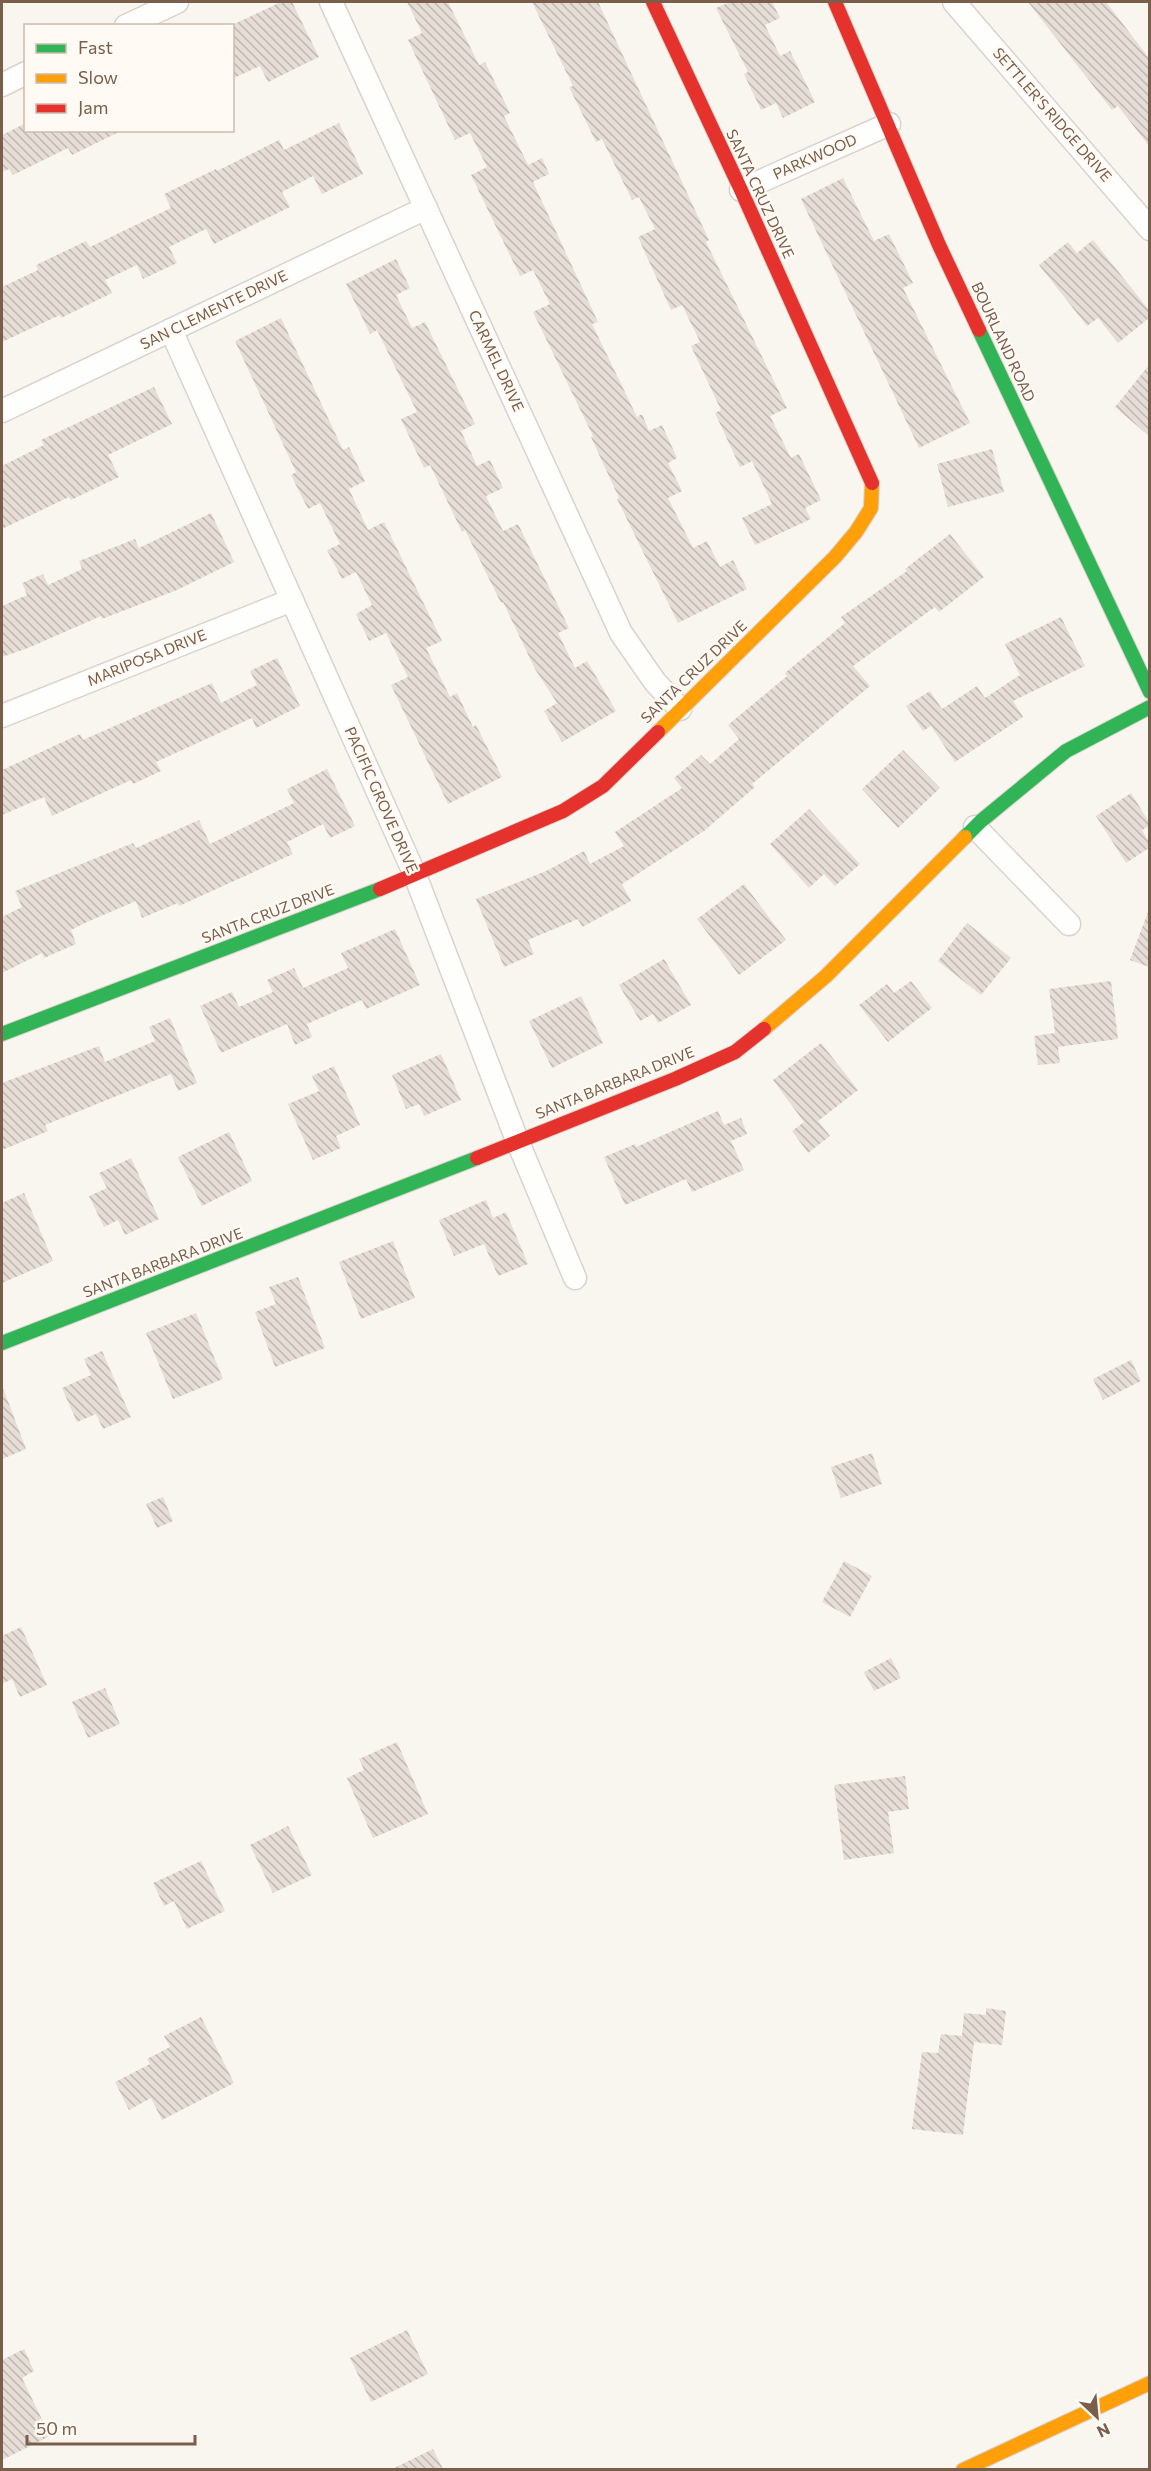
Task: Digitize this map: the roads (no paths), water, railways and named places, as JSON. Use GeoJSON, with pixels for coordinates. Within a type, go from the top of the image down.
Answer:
{"type":"FeatureCollection","features":[{"type":"Feature","properties":{"kind":"street"},"geometry":{"type":"LineString","coordinates":[[130,24],[177,2]]}},
{"type":"Feature","properties":{"kind":"street","name":"CARMEL DRIVE"},"geometry":{"type":"LineString","coordinates":[[331,2],[621,633],[680,709]]}},
{"type":"Feature","properties":{"kind":"street","name":"SANTA CRUZ DRIVE"},"geometry":{"type":"LineString","coordinates":[[2,1034],[415,875],[563,811],[603,786],[835,557],[856,532],[871,508],[872,483],[741,190],[653,2]]}},
{"type":"Feature","properties":{"kind":"street","name":"BOURLAND ROAD"},"geometry":{"type":"LineString","coordinates":[[835,2],[939,245],[1149,692]]}},
{"type":"Feature","properties":{"kind":"street","name":"SETTLER'S RIDGE DRIVE"},"geometry":{"type":"LineString","coordinates":[[954,2],[1149,229]]}},
{"type":"Feature","properties":{"kind":"street"},"geometry":{"type":"LineString","coordinates":[[2,85],[24,74]]}},
{"type":"Feature","properties":{"kind":"street","name":"PARKWOOD"},"geometry":{"type":"LineString","coordinates":[[741,190],[889,124]]}},
{"type":"Feature","properties":{"kind":"street","name":"SAN CLEMENTE DRIVE"},"geometry":{"type":"LineString","coordinates":[[2,411],[426,208]]}},
{"type":"Feature","properties":{"kind":"street","name":"PACIFIC GROVE DRIVE"},"geometry":{"type":"LineString","coordinates":[[171,330],[415,875],[517,1140],[574,1278]]}},
{"type":"Feature","properties":{"kind":"street","name":"MARIPOSA DRIVE"},"geometry":{"type":"LineString","coordinates":[[2,716],[292,600]]}},
{"type":"Feature","properties":{"kind":"street","name":"SANTA BARBARA DRIVE"},"geometry":{"type":"LineString","coordinates":[[2,1343],[323,1219],[675,1079],[735,1052],[826,976],[975,827],[1066,751],[1149,707]]}},
{"type":"Feature","properties":{"kind":"street"},"geometry":{"type":"LineString","coordinates":[[975,827],[1070,924]]}},
{"type":"Feature","properties":{"kind":"street"},"geometry":{"type":"LineString","coordinates":[[963,2469],[1149,2383]]}}]}
